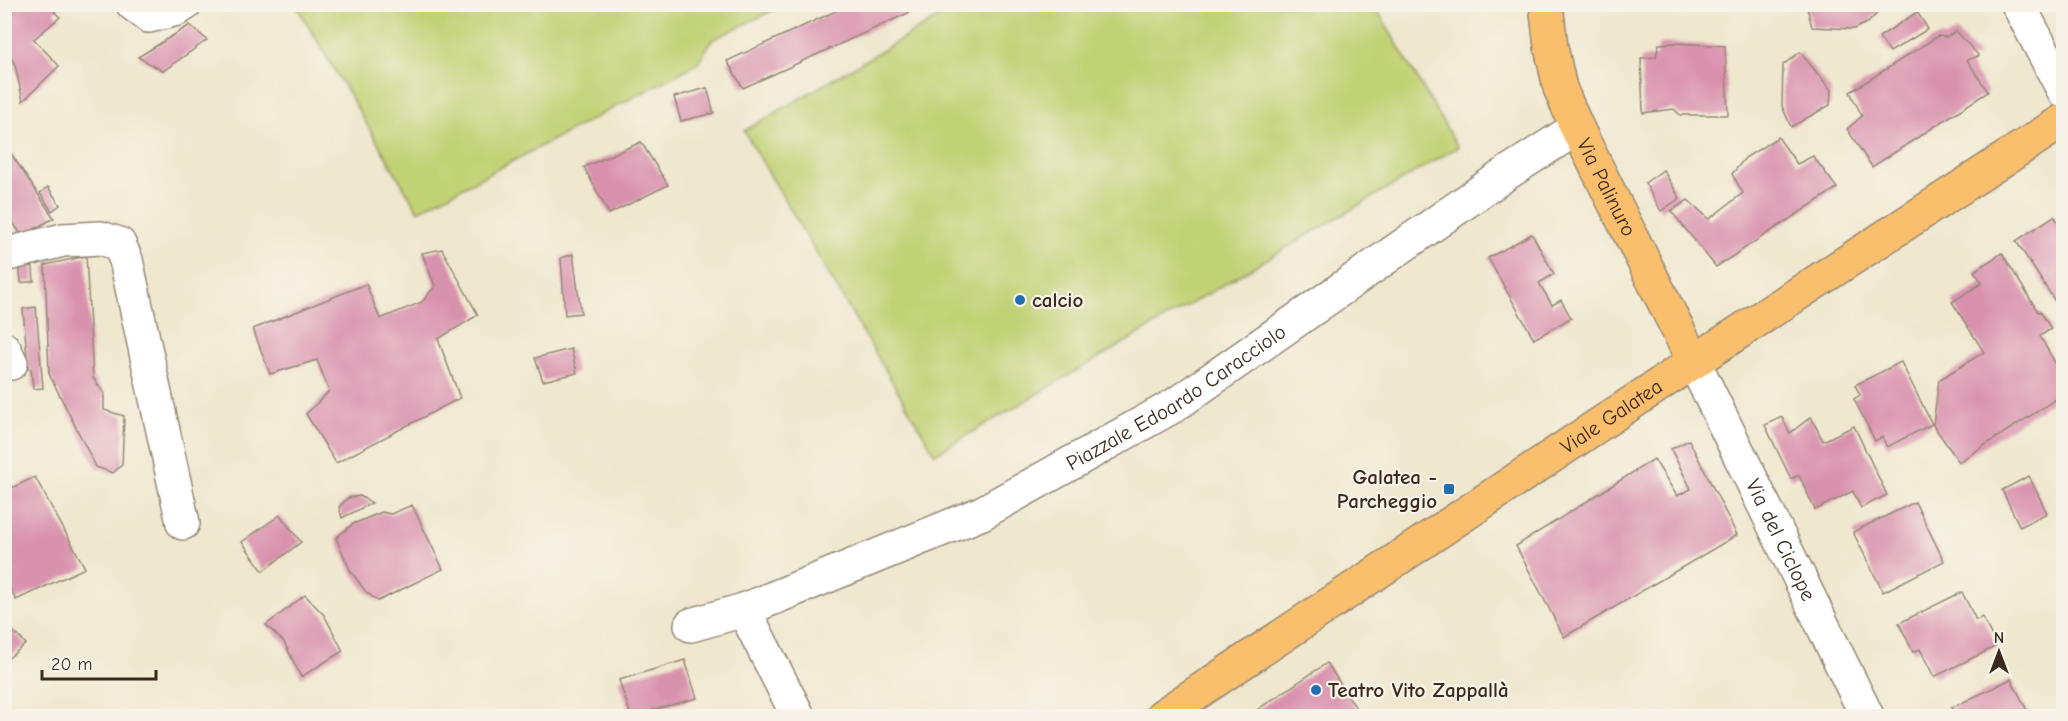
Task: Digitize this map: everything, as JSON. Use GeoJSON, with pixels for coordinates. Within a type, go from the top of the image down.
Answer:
{"type":"FeatureCollection","features":[{"type":"Feature","properties":{"kind":"main road","name":"Via Palinuro"},"geometry":{"type":"LineString","coordinates":[[1546,4],[1551,47],[1560,88],[1577,128],[1694,362]]}},
{"type":"Feature","properties":{"kind":"main road","name":"Viale Galatea"},"geometry":{"type":"LineString","coordinates":[[1162,717],[1694,362],[2064,120]]}},
{"type":"Feature","properties":{"kind":"street"},"geometry":{"type":"LineString","coordinates":[[133,4],[149,16],[177,9],[185,4]]}},
{"type":"Feature","properties":{"kind":"street"},"geometry":{"type":"LineString","coordinates":[[2018,4],[2064,91]]}},
{"type":"Feature","properties":{"kind":"street","name":"Piazzale Edoardo Caracciolo"},"geometry":{"type":"LineString","coordinates":[[691,625],[744,610],[982,513],[1175,405],[1507,173],[1577,128]]}},
{"type":"Feature","properties":{"kind":"street"},"geometry":{"type":"LineString","coordinates":[[4,253],[63,240],[101,238],[119,244],[126,260],[183,523]]}},
{"type":"Feature","properties":{"kind":"street","name":"Via del Ciclope"},"geometry":{"type":"LineString","coordinates":[[1694,362],[1867,717]]}},
{"type":"Feature","properties":{"kind":"street"},"geometry":{"type":"LineString","coordinates":[[744,610],[798,717]]}},
{"type":"Feature","properties":{"kind":"green space"},"geometry":{"type":"Polygon","coordinates":[[[296,5],[784,5],[712,40],[697,64],[418,211],[296,5]]]}},
{"type":"Feature","properties":{"kind":"green space","name":"calcio"},"geometry":{"type":"Polygon","coordinates":[[[960,5],[1374,5],[1458,147],[935,454],[744,131],[960,5]]]}},
{"type":"Feature","properties":{"kind":"building"},"geometry":{"type":"Polygon","coordinates":[[[4,4],[62,4],[54,12],[60,17],[34,39],[59,66],[23,101],[15,65],[4,44],[4,4]]]}},
{"type":"Feature","properties":{"kind":"building"},"geometry":{"type":"Polygon","coordinates":[[[851,4],[928,4],[743,88],[727,61],[851,4]]]}},
{"type":"Feature","properties":{"kind":"building"},"geometry":{"type":"Polygon","coordinates":[[[1806,4],[1882,4],[1880,10],[1869,22],[1854,29],[1812,27],[1806,4]]]}},
{"type":"Feature","properties":{"kind":"building"},"geometry":{"type":"Polygon","coordinates":[[[1917,12],[1928,29],[1890,52],[1879,37],[1917,12]]]}},
{"type":"Feature","properties":{"kind":"building"},"geometry":{"type":"Polygon","coordinates":[[[190,25],[207,40],[163,71],[138,57],[190,25]]]}},
{"type":"Feature","properties":{"kind":"building"},"geometry":{"type":"Polygon","coordinates":[[[1956,31],[1979,56],[1967,60],[1988,92],[1872,167],[1847,129],[1862,116],[1850,92],[1938,36],[1947,37],[1956,31]]]}},
{"type":"Feature","properties":{"kind":"building"},"geometry":{"type":"Polygon","coordinates":[[[1659,44],[1725,46],[1728,115],[1680,115],[1674,109],[1643,113],[1641,58],[1656,57],[1659,44]]]}},
{"type":"Feature","properties":{"kind":"building"},"geometry":{"type":"Polygon","coordinates":[[[1800,52],[1831,90],[1830,105],[1791,127],[1782,106],[1783,65],[1800,52]]]}},
{"type":"Feature","properties":{"kind":"building"},"geometry":{"type":"Polygon","coordinates":[[[707,88],[714,113],[681,121],[674,97],[707,88]]]}},
{"type":"Feature","properties":{"kind":"building"},"geometry":{"type":"Polygon","coordinates":[[[1778,137],[1797,164],[1813,156],[1837,188],[1716,267],[1671,211],[1688,200],[1709,219],[1743,193],[1732,174],[1745,158],[1778,137]]]}},
{"type":"Feature","properties":{"kind":"building"},"geometry":{"type":"Polygon","coordinates":[[[641,142],[668,185],[609,214],[584,167],[641,142]]]}},
{"type":"Feature","properties":{"kind":"building"},"geometry":{"type":"Polygon","coordinates":[[[4,143],[54,218],[22,236],[4,209],[4,143]]]}},
{"type":"Feature","properties":{"kind":"building"},"geometry":{"type":"Polygon","coordinates":[[[1663,170],[1680,198],[1661,211],[1645,183],[1663,170]]]}},
{"type":"Feature","properties":{"kind":"building"},"geometry":{"type":"Polygon","coordinates":[[[48,187],[60,205],[52,211],[40,193],[48,187]]]}},
{"type":"Feature","properties":{"kind":"building"},"geometry":{"type":"Polygon","coordinates":[[[2054,216],[2064,230],[2064,315],[2016,241],[2054,216]]]}},
{"type":"Feature","properties":{"kind":"building"},"geometry":{"type":"Polygon","coordinates":[[[1532,234],[1554,274],[1539,283],[1552,305],[1561,300],[1571,318],[1534,339],[1488,258],[1532,234]]]}},
{"type":"Feature","properties":{"kind":"building"},"geometry":{"type":"Polygon","coordinates":[[[442,249],[478,315],[438,339],[460,398],[336,463],[306,414],[329,391],[317,360],[270,374],[253,329],[366,284],[380,319],[422,302],[435,286],[422,253],[442,249]]]}},
{"type":"Feature","properties":{"kind":"building"},"geometry":{"type":"Polygon","coordinates":[[[2002,253],[2051,329],[2040,336],[2064,379],[2064,394],[1959,462],[1933,425],[1939,380],[1984,352],[1952,302],[1982,283],[1974,271],[2002,253]]]}},
{"type":"Feature","properties":{"kind":"building"},"geometry":{"type":"Polygon","coordinates":[[[573,254],[581,313],[565,315],[561,258],[573,254]]]}},
{"type":"Feature","properties":{"kind":"building"},"geometry":{"type":"Polygon","coordinates":[[[86,256],[93,378],[104,393],[104,410],[124,416],[122,465],[113,473],[96,467],[49,374],[45,265],[86,256]]]}},
{"type":"Feature","properties":{"kind":"building"},"geometry":{"type":"Polygon","coordinates":[[[32,258],[34,281],[21,283],[19,260],[32,258]]]}},
{"type":"Feature","properties":{"kind":"building"},"geometry":{"type":"Polygon","coordinates":[[[36,307],[43,388],[33,389],[31,369],[28,369],[23,309],[36,307]]]}},
{"type":"Feature","properties":{"kind":"building"},"geometry":{"type":"Polygon","coordinates":[[[571,349],[577,373],[543,381],[535,358],[571,349]]]}},
{"type":"Feature","properties":{"kind":"building"},"geometry":{"type":"Polygon","coordinates":[[[1901,362],[1932,424],[1887,447],[1882,437],[1875,441],[1854,399],[1860,395],[1855,385],[1901,362]]]}},
{"type":"Feature","properties":{"kind":"building"},"geometry":{"type":"Polygon","coordinates":[[[1782,417],[1790,433],[1811,417],[1823,441],[1854,426],[1887,495],[1861,508],[1853,491],[1815,510],[1799,475],[1791,479],[1765,425],[1782,417]]]}},
{"type":"Feature","properties":{"kind":"building"},"geometry":{"type":"Polygon","coordinates":[[[1689,440],[1737,535],[1564,637],[1516,546],[1654,459],[1677,496],[1691,489],[1671,449],[1689,440]]]}},
{"type":"Feature","properties":{"kind":"building"},"geometry":{"type":"Polygon","coordinates":[[[2029,476],[2047,513],[2020,527],[2002,490],[2029,476]]]}},
{"type":"Feature","properties":{"kind":"building"},"geometry":{"type":"Polygon","coordinates":[[[35,477],[85,568],[16,600],[4,575],[4,485],[14,487],[35,477]]]}},
{"type":"Feature","properties":{"kind":"building"},"geometry":{"type":"Polygon","coordinates":[[[360,496],[372,503],[342,518],[339,507],[348,498],[360,496]]]}},
{"type":"Feature","properties":{"kind":"building"},"geometry":{"type":"Polygon","coordinates":[[[1915,502],[1944,561],[1883,592],[1853,532],[1915,502]]]}},
{"type":"Feature","properties":{"kind":"building"},"geometry":{"type":"Polygon","coordinates":[[[412,505],[443,569],[378,601],[366,592],[350,570],[336,538],[353,524],[382,512],[391,514],[412,505]]]}},
{"type":"Feature","properties":{"kind":"building"},"geometry":{"type":"Polygon","coordinates":[[[280,515],[301,542],[263,571],[242,542],[280,515]]]}},
{"type":"Feature","properties":{"kind":"building"},"geometry":{"type":"Polygon","coordinates":[[[1962,592],[1976,620],[1982,617],[1997,646],[1934,677],[1920,649],[1913,652],[1899,623],[1962,592]]]}},
{"type":"Feature","properties":{"kind":"building"},"geometry":{"type":"Polygon","coordinates":[[[305,595],[324,615],[343,651],[301,677],[284,642],[266,625],[305,595]]]}},
{"type":"Feature","properties":{"kind":"building"},"geometry":{"type":"Polygon","coordinates":[[[10,628],[26,644],[6,660],[4,658],[4,631],[10,628]]]}},
{"type":"Feature","properties":{"kind":"building"},"geometry":{"type":"Polygon","coordinates":[[[685,660],[697,698],[631,716],[619,680],[685,660]]]}},
{"type":"Feature","properties":{"kind":"building","name":"Teatro Vito Zappallà"},"geometry":{"type":"Polygon","coordinates":[[[1327,663],[1361,716],[1248,716],[1327,663]]]}},
{"type":"Feature","properties":{"kind":"building"},"geometry":{"type":"Polygon","coordinates":[[[2011,679],[2030,716],[1956,716],[1951,708],[2011,679]]]}},
{"type":"Feature","properties":{"kind":"place","name":"calcio"},"geometry":{"type":"Point","coordinates":[1020,300]}},
{"type":"Feature","properties":{"kind":"place","name":"Galatea - Parcheggio"},"geometry":{"type":"Point","coordinates":[1449,489]}},
{"type":"Feature","properties":{"kind":"place","name":"Teatro Vito Zappallà"},"geometry":{"type":"Point","coordinates":[1316,690]}}]}
